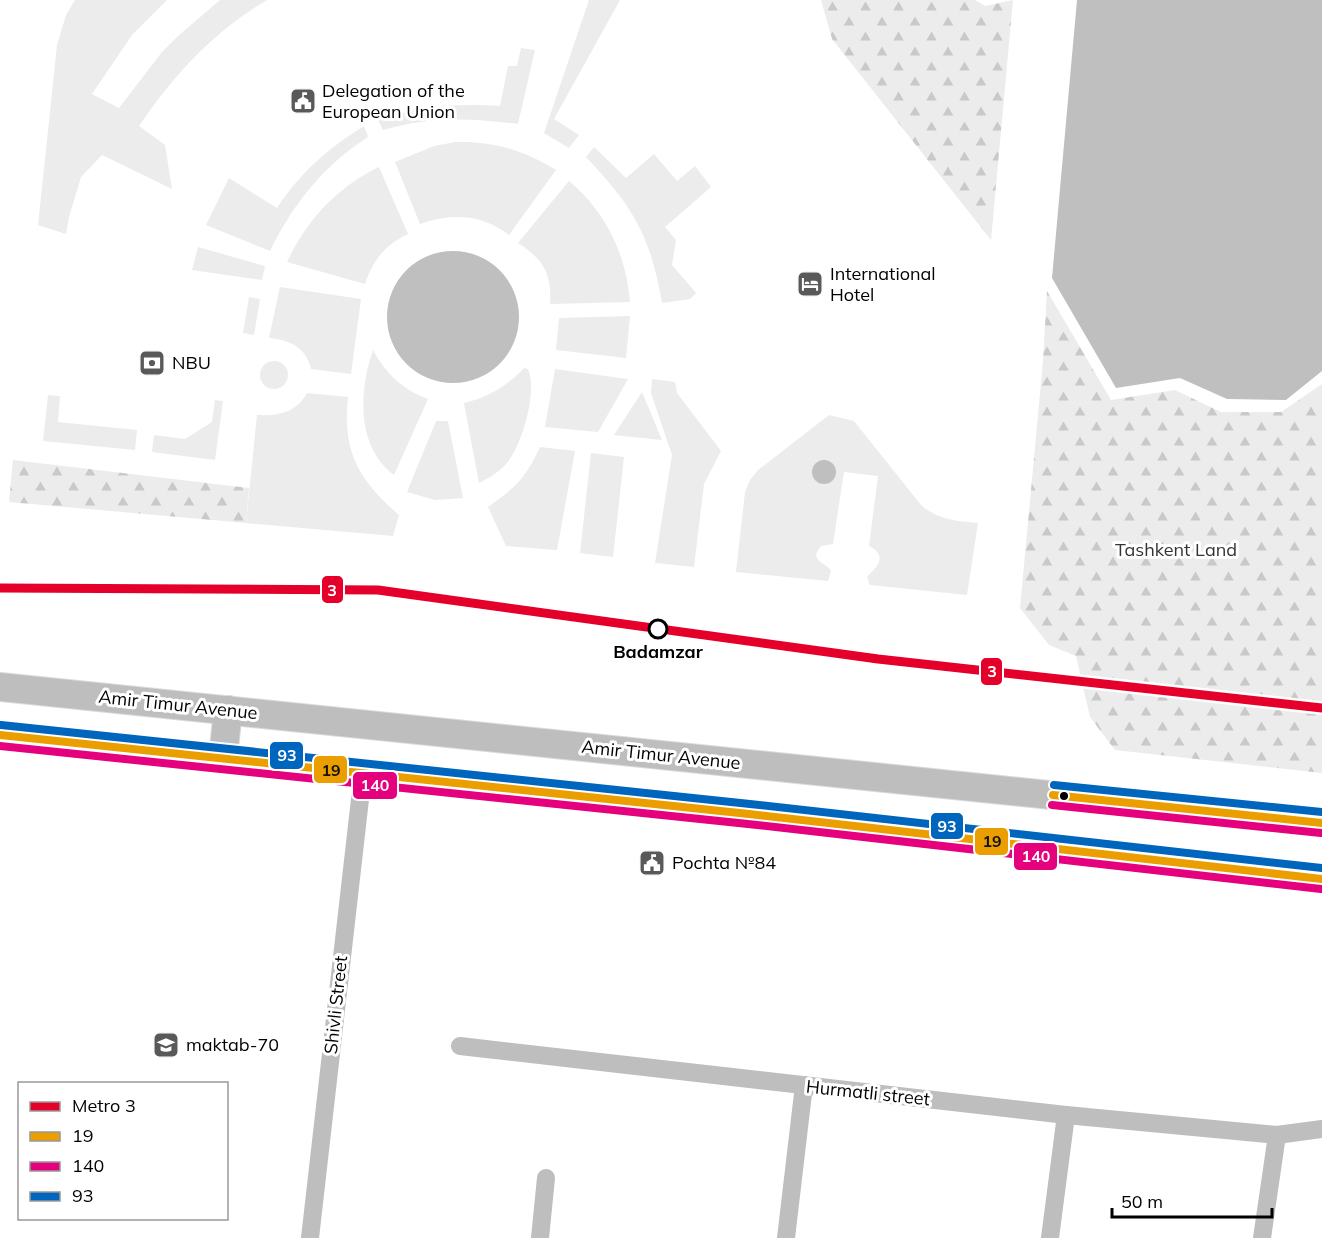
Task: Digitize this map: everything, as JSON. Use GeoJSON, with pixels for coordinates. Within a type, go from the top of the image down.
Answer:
{"type":"FeatureCollection","features":[{"type":"Feature","properties":{"kind":"main road","name":"Amir Timur Avenue"},"geometry":{"type":"LineString","coordinates":[[0,687],[1322,823]]}},
{"type":"Feature","properties":{"kind":"main road"},"geometry":{"type":"LineString","coordinates":[[223,758],[228,710]]}},
{"type":"Feature","properties":{"kind":"main road"},"geometry":{"type":"LineString","coordinates":[[0,735],[749,814],[1322,879]]}},
{"type":"Feature","properties":{"kind":"street","name":"Shivli Street"},"geometry":{"type":"LineString","coordinates":[[310,1238],[363,773]]}},
{"type":"Feature","properties":{"kind":"street","name":"Hurmatli street"},"geometry":{"type":"LineString","coordinates":[[460,1046],[1066,1115],[1277,1135],[1322,1129]]}},
{"type":"Feature","properties":{"kind":"street"},"geometry":{"type":"LineString","coordinates":[[786,1238],[804,1085]]}},
{"type":"Feature","properties":{"kind":"street"},"geometry":{"type":"LineString","coordinates":[[1050,1238],[1066,1115]]}},
{"type":"Feature","properties":{"kind":"street"},"geometry":{"type":"LineString","coordinates":[[1262,1238],[1277,1135]]}},
{"type":"Feature","properties":{"kind":"street"},"geometry":{"type":"LineString","coordinates":[[540,1238],[546,1178]]}},
{"type":"Feature","properties":{"kind":"green space"},"geometry":{"type":"Polygon","coordinates":[[[75,0],[167,0],[132,35],[92,94],[119,108],[162,52],[220,0],[267,0],[212,40],[166,89],[139,126],[165,145],[172,189],[102,155],[81,177],[66,234],[38,225],[57,45],[66,15],[75,0]]]}},
{"type":"Feature","properties":{"kind":"green space"},"geometry":{"type":"Polygon","coordinates":[[[589,0],[620,0],[554,119],[579,135],[569,148],[544,133],[589,0]]]}},
{"type":"Feature","properties":{"kind":"green space"},"geometry":{"type":"Polygon","coordinates":[[[821,0],[975,0],[985,6],[1013,0],[991,240],[832,39],[821,0]]]}},
{"type":"Feature","properties":{"kind":"green space"},"geometry":{"type":"Polygon","coordinates":[[[521,48],[535,50],[518,124],[483,120],[434,120],[383,130],[378,120],[409,111],[453,105],[500,106],[508,66],[517,66],[521,48]]]}},
{"type":"Feature","properties":{"kind":"green space"},"geometry":{"type":"Polygon","coordinates":[[[364,126],[368,137],[337,160],[311,187],[289,217],[270,251],[206,225],[229,178],[277,208],[316,162],[338,143],[364,126]]]}},
{"type":"Feature","properties":{"kind":"green space"},"geometry":{"type":"Polygon","coordinates":[[[455,142],[482,143],[508,148],[532,157],[556,170],[509,235],[477,219],[443,218],[420,224],[395,162],[434,146],[455,142]]]}},
{"type":"Feature","properties":{"kind":"green space"},"geometry":{"type":"Polygon","coordinates":[[[594,147],[626,178],[654,154],[677,181],[695,166],[711,187],[665,227],[676,240],[672,265],[696,293],[690,299],[662,303],[652,258],[637,223],[616,191],[586,157],[594,147]]]}},
{"type":"Feature","properties":{"kind":"green space"},"geometry":{"type":"Polygon","coordinates":[[[379,167],[408,234],[386,248],[372,268],[365,284],[287,262],[304,232],[324,207],[349,185],[379,167]]]}},
{"type":"Feature","properties":{"kind":"green space"},"geometry":{"type":"Polygon","coordinates":[[[569,181],[594,206],[612,235],[624,267],[630,302],[550,304],[549,284],[544,268],[534,255],[518,243],[569,181]]]}},
{"type":"Feature","properties":{"kind":"green space"},"geometry":{"type":"Polygon","coordinates":[[[198,247],[265,266],[262,280],[192,270],[198,247]]]}},
{"type":"Feature","properties":{"kind":"green space"},"geometry":{"type":"Polygon","coordinates":[[[280,287],[361,299],[351,374],[311,369],[309,361],[296,346],[269,338],[280,287]]]}},
{"type":"Feature","properties":{"kind":"green space","name":"Tashkent Land"},"geometry":{"type":"Polygon","coordinates":[[[1047,291],[1111,400],[1175,390],[1221,412],[1281,412],[1322,384],[1322,773],[1115,750],[1090,717],[1076,656],[1049,645],[1020,608],[1043,361],[1047,291]]]}},
{"type":"Feature","properties":{"kind":"green space"},"geometry":{"type":"Polygon","coordinates":[[[249,297],[260,299],[254,335],[243,333],[249,297]]]}},
{"type":"Feature","properties":{"kind":"green space"},"geometry":{"type":"Polygon","coordinates":[[[630,316],[626,358],[556,350],[559,318],[630,316]]]}},
{"type":"Feature","properties":{"kind":"green space"},"geometry":{"type":"Polygon","coordinates":[[[373,350],[396,380],[411,391],[428,399],[394,475],[373,449],[364,417],[365,383],[373,350]]]}},
{"type":"Feature","properties":{"kind":"green space"},"geometry":{"type":"Polygon","coordinates":[[[274,361],[284,365],[288,375],[284,385],[274,389],[264,385],[260,375],[264,365],[274,361]]]}},
{"type":"Feature","properties":{"kind":"green space"},"geometry":{"type":"Polygon","coordinates":[[[524,368],[528,369],[531,378],[530,404],[518,445],[503,467],[479,483],[464,403],[482,398],[497,390],[524,368]]]}},
{"type":"Feature","properties":{"kind":"green space"},"geometry":{"type":"Polygon","coordinates":[[[555,369],[628,379],[598,432],[545,427],[555,369]]]}},
{"type":"Feature","properties":{"kind":"green space"},"geometry":{"type":"Polygon","coordinates":[[[652,379],[675,382],[677,393],[721,451],[704,484],[694,567],[655,563],[672,455],[651,393],[652,379]]]}},
{"type":"Feature","properties":{"kind":"green space"},"geometry":{"type":"Polygon","coordinates":[[[642,392],[662,440],[614,435],[642,392]]]}},
{"type":"Feature","properties":{"kind":"green space"},"geometry":{"type":"Polygon","coordinates":[[[307,393],[348,397],[348,434],[351,449],[356,464],[373,490],[399,515],[393,536],[246,523],[257,415],[286,412],[298,405],[307,393]]]}},
{"type":"Feature","properties":{"kind":"green space"},"geometry":{"type":"Polygon","coordinates":[[[48,395],[60,396],[58,422],[137,430],[135,450],[43,441],[48,395]]]}},
{"type":"Feature","properties":{"kind":"green space"},"geometry":{"type":"Polygon","coordinates":[[[215,400],[223,401],[215,460],[152,452],[154,435],[185,439],[212,422],[215,400]]]}},
{"type":"Feature","properties":{"kind":"green space"},"geometry":{"type":"Polygon","coordinates":[[[829,415],[854,421],[927,510],[948,519],[978,523],[967,595],[870,585],[867,577],[877,565],[880,557],[869,546],[878,476],[844,472],[833,544],[821,546],[816,554],[818,560],[831,571],[828,581],[736,572],[745,492],[750,480],[758,470],[829,415]]]}},
{"type":"Feature","properties":{"kind":"green space"},"geometry":{"type":"Polygon","coordinates":[[[436,421],[448,421],[463,498],[435,500],[407,492],[436,421]]]}},
{"type":"Feature","properties":{"kind":"green space"},"geometry":{"type":"Polygon","coordinates":[[[540,447],[575,451],[557,550],[506,546],[488,507],[519,482],[540,447]]]}},
{"type":"Feature","properties":{"kind":"green space"},"geometry":{"type":"Polygon","coordinates":[[[591,453],[624,457],[613,557],[580,553],[591,453]]]}},
{"type":"Feature","properties":{"kind":"green space"},"geometry":{"type":"Polygon","coordinates":[[[13,460],[249,488],[246,523],[9,502],[13,460]]]}},
{"type":"Feature","properties":{"kind":"shaded area"},"geometry":{"type":"Polygon","coordinates":[[[1077,0],[1322,0],[1322,371],[1286,400],[1227,399],[1180,378],[1116,388],[1052,278],[1077,0]]]}},
{"type":"Feature","properties":{"kind":"shaded area"},"geometry":{"type":"Polygon","coordinates":[[[453,251],[478,256],[499,271],[514,292],[519,317],[514,342],[499,363],[478,378],[453,383],[428,378],[407,363],[392,342],[387,317],[392,292],[407,271],[428,256],[453,251]]]}},
{"type":"Feature","properties":{"kind":"shaded area"},"geometry":{"type":"Polygon","coordinates":[[[824,460],[833,463],[836,472],[833,481],[824,484],[815,481],[812,472],[815,463],[824,460]]]}},
{"type":"Feature","properties":{"kind":"metro line","name":"3"},"geometry":{"type":"LineString","coordinates":[[0,588],[378,590],[878,659],[1322,708]]}},
{"type":"Feature","properties":{"kind":"transit line","name":"93"},"geometry":{"type":"LineString","coordinates":[[1,725],[750,804],[1322,868]]}},
{"type":"Feature","properties":{"kind":"transit line","name":"19"},"geometry":{"type":"LineString","coordinates":[[0,735],[749,814],[1322,879]]}},
{"type":"Feature","properties":{"kind":"transit line","name":"140"},"geometry":{"type":"LineString","coordinates":[[0,746],[748,824],[1321,889]]}},
{"type":"Feature","properties":{"kind":"transit line","name":"93"},"geometry":{"type":"LineString","coordinates":[[1054,785],[1322,812]]}},
{"type":"Feature","properties":{"kind":"transit line","name":"19"},"geometry":{"type":"LineString","coordinates":[[1053,795],[1322,823]]}},
{"type":"Feature","properties":{"kind":"transit line","name":"140"},"geometry":{"type":"LineString","coordinates":[[1052,805],[1321,833]]}},
{"type":"Feature","properties":{"kind":"place","name":"Delegation of the European Union"},"geometry":{"type":"Point","coordinates":[303,101]}},
{"type":"Feature","properties":{"kind":"place","name":"International Hotel"},"geometry":{"type":"Point","coordinates":[810,284]}},
{"type":"Feature","properties":{"kind":"place","name":"NBU"},"geometry":{"type":"Point","coordinates":[152,363]}},
{"type":"Feature","properties":{"kind":"place","name":"Badamzar"},"geometry":{"type":"Point","coordinates":[658,629]}},
{"type":"Feature","properties":{"kind":"place","name":"Pochta №84"},"geometry":{"type":"Point","coordinates":[652,863]}},
{"type":"Feature","properties":{"kind":"place","name":"maktab-70"},"geometry":{"type":"Point","coordinates":[166,1045]}}]}
